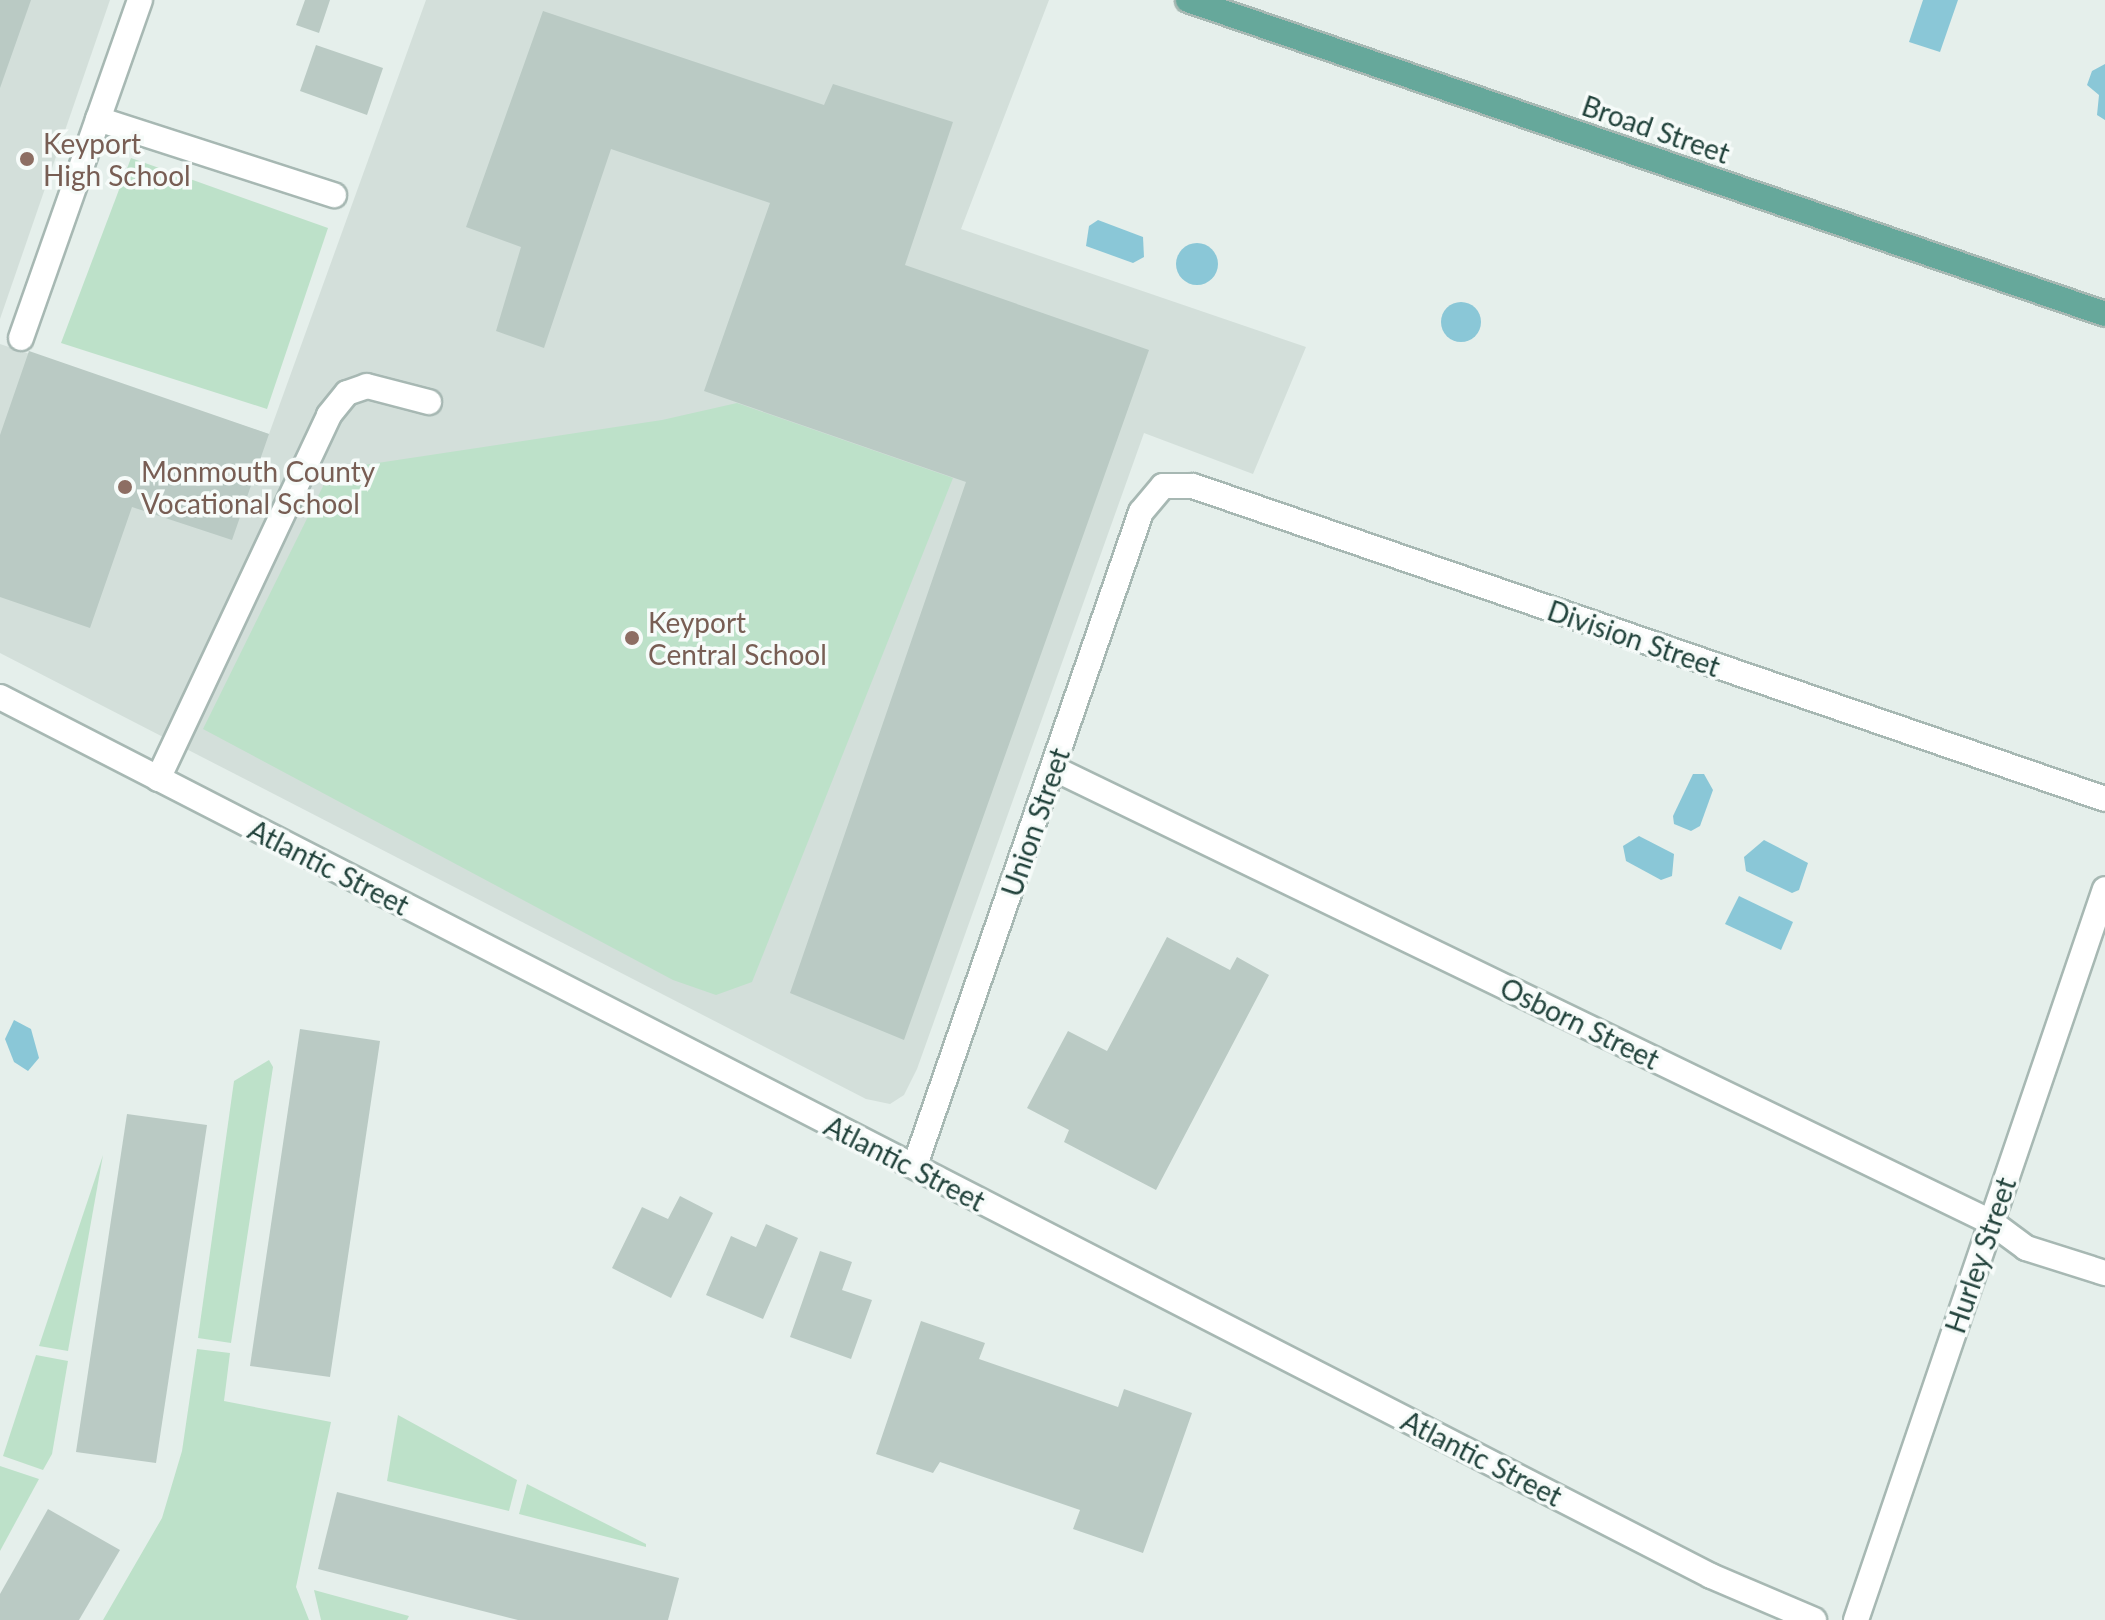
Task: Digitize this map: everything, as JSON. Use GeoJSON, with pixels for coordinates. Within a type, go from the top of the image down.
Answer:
{"type":"FeatureCollection","features":[{"type":"Feature","properties":{"kind":"main road","name":"Broad Street"},"geometry":{"type":"LineString","coordinates":[[1188,0],[2105,314]]}},
{"type":"Feature","properties":{"kind":"street"},"geometry":{"type":"LineString","coordinates":[[21,338],[140,0]]}},
{"type":"Feature","properties":{"kind":"street"},"geometry":{"type":"LineString","coordinates":[[98,119],[334,195]]}},
{"type":"Feature","properties":{"kind":"street"},"geometry":{"type":"LineString","coordinates":[[158,779],[329,415],[347,393],[367,386],[429,402]]}},
{"type":"Feature","properties":{"kind":"street","name":"Union Street"},"geometry":{"type":"LineString","coordinates":[[915,1165],[1055,769],[1141,512],[1163,486]]}},
{"type":"Feature","properties":{"kind":"street","name":"Division Street"},"geometry":{"type":"LineString","coordinates":[[1163,486],[1193,486],[2105,799]]}},
{"type":"Feature","properties":{"kind":"street","name":"Atlantic Street"},"geometry":{"type":"LineString","coordinates":[[0,697],[1711,1576],[1814,1620]]}},
{"type":"Feature","properties":{"kind":"street","name":"Osborn Street"},"geometry":{"type":"LineString","coordinates":[[1055,769],[1991,1222],[2026,1248],[2105,1273]]}},
{"type":"Feature","properties":{"kind":"street","name":"Hurley Street"},"geometry":{"type":"LineString","coordinates":[[1856,1620],[2105,889]]}},
{"type":"Feature","properties":{"kind":"shaded area","name":"Keyport High School"},"geometry":{"type":"Polygon","coordinates":[[[0,0],[110,0],[0,319],[0,0]]]}},
{"type":"Feature","properties":{"kind":"shaded area","name":"Keyport Central School"},"geometry":{"type":"Polygon","coordinates":[[[426,0],[1049,0],[961,229],[1306,347],[1253,474],[1144,433],[917,1069],[904,1095],[890,1104],[866,1099],[0,653],[0,344],[269,434],[426,0]]]}},
{"type":"Feature","properties":{"kind":"green space"},"geometry":{"type":"Polygon","coordinates":[[[131,158],[328,228],[267,409],[61,343],[131,158]]]}},
{"type":"Feature","properties":{"kind":"green space"},"geometry":{"type":"Polygon","coordinates":[[[737,403],[953,478],[752,982],[716,995],[673,980],[203,729],[331,470],[662,420],[737,403]]]}},
{"type":"Feature","properties":{"kind":"green space"},"geometry":{"type":"Polygon","coordinates":[[[269,1060],[273,1067],[231,1343],[198,1338],[234,1081],[269,1060]]]}},
{"type":"Feature","properties":{"kind":"green space"},"geometry":{"type":"Polygon","coordinates":[[[103,1155],[68,1351],[39,1346],[103,1155]]]}},
{"type":"Feature","properties":{"kind":"green space"},"geometry":{"type":"Polygon","coordinates":[[[197,1349],[230,1353],[224,1401],[331,1422],[296,1587],[309,1620],[103,1620],[162,1518],[182,1451],[197,1349]]]}},
{"type":"Feature","properties":{"kind":"green space"},"geometry":{"type":"Polygon","coordinates":[[[36,1355],[68,1361],[52,1454],[43,1470],[3,1456],[36,1355]]]}},
{"type":"Feature","properties":{"kind":"green space"},"geometry":{"type":"Polygon","coordinates":[[[398,1415],[517,1480],[509,1511],[387,1481],[398,1415]]]}},
{"type":"Feature","properties":{"kind":"green space"},"geometry":{"type":"Polygon","coordinates":[[[0,1466],[39,1479],[0,1551],[0,1466]]]}},
{"type":"Feature","properties":{"kind":"green space"},"geometry":{"type":"Polygon","coordinates":[[[527,1484],[646,1544],[646,1547],[519,1514],[527,1484]]]}},
{"type":"Feature","properties":{"kind":"green space"},"geometry":{"type":"Polygon","coordinates":[[[314,1590],[409,1616],[407,1620],[321,1620],[314,1590]]]}},
{"type":"Feature","properties":{"kind":"water"},"geometry":{"type":"Polygon","coordinates":[[[1923,0],[1958,0],[1940,52],[1909,42],[1923,0]]]}},
{"type":"Feature","properties":{"kind":"water"},"geometry":{"type":"Polygon","coordinates":[[[2105,64],[2105,120],[2097,115],[2099,95],[2087,85],[2092,71],[2105,64]]]}},
{"type":"Feature","properties":{"kind":"water"},"geometry":{"type":"Polygon","coordinates":[[[1098,220],[1143,237],[1144,257],[1133,263],[1086,246],[1089,226],[1098,220]]]}},
{"type":"Feature","properties":{"kind":"water"},"geometry":{"type":"Polygon","coordinates":[[[1197,243],[1212,249],[1218,264],[1212,279],[1197,285],[1182,279],[1176,264],[1182,249],[1197,243]]]}},
{"type":"Feature","properties":{"kind":"water"},"geometry":{"type":"Polygon","coordinates":[[[1461,302],[1475,308],[1481,322],[1475,336],[1461,342],[1447,336],[1441,322],[1447,308],[1461,302]]]}},
{"type":"Feature","properties":{"kind":"water"},"geometry":{"type":"Polygon","coordinates":[[[1693,774],[1704,774],[1713,790],[1700,826],[1691,831],[1674,824],[1673,816],[1693,774]]]}},
{"type":"Feature","properties":{"kind":"water"},"geometry":{"type":"Polygon","coordinates":[[[1639,836],[1674,854],[1672,876],[1661,880],[1626,861],[1623,846],[1639,836]]]}},
{"type":"Feature","properties":{"kind":"water"},"geometry":{"type":"Polygon","coordinates":[[[1764,840],[1808,863],[1799,890],[1792,893],[1746,871],[1744,857],[1764,840]]]}},
{"type":"Feature","properties":{"kind":"water"},"geometry":{"type":"Polygon","coordinates":[[[1739,896],[1793,922],[1781,950],[1725,924],[1739,896]]]}},
{"type":"Feature","properties":{"kind":"water"},"geometry":{"type":"Polygon","coordinates":[[[14,1020],[31,1029],[39,1058],[28,1071],[14,1062],[5,1039],[14,1020]]]}},
{"type":"Feature","properties":{"kind":"building"},"geometry":{"type":"Polygon","coordinates":[[[0,0],[31,0],[0,88],[0,0]]]}},
{"type":"Feature","properties":{"kind":"building"},"geometry":{"type":"Polygon","coordinates":[[[305,0],[330,0],[319,33],[296,25],[305,0]]]}},
{"type":"Feature","properties":{"kind":"building"},"geometry":{"type":"Polygon","coordinates":[[[543,11],[824,105],[833,84],[953,122],[905,265],[1149,350],[904,1040],[790,993],[966,482],[704,391],[770,203],[611,149],[544,348],[496,331],[521,247],[466,227],[543,11]]]}},
{"type":"Feature","properties":{"kind":"building"},"geometry":{"type":"Polygon","coordinates":[[[316,45],[383,68],[367,115],[300,91],[316,45]]]}},
{"type":"Feature","properties":{"kind":"building","name":"Monmouth County Vocational School"},"geometry":{"type":"Polygon","coordinates":[[[29,351],[269,434],[232,540],[132,507],[90,628],[0,597],[0,435],[29,351]]]}},
{"type":"Feature","properties":{"kind":"building"},"geometry":{"type":"Polygon","coordinates":[[[1167,937],[1230,970],[1237,957],[1269,975],[1156,1190],[1064,1142],[1069,1130],[1027,1108],[1068,1031],[1107,1051],[1167,937]]]}},
{"type":"Feature","properties":{"kind":"building"},"geometry":{"type":"Polygon","coordinates":[[[300,1029],[380,1041],[330,1377],[250,1366],[300,1029]]]}},
{"type":"Feature","properties":{"kind":"building"},"geometry":{"type":"Polygon","coordinates":[[[127,1114],[207,1125],[156,1463],[76,1452],[127,1114]]]}},
{"type":"Feature","properties":{"kind":"building"},"geometry":{"type":"Polygon","coordinates":[[[680,1196],[713,1213],[671,1298],[612,1268],[642,1207],[668,1219],[680,1196]]]}},
{"type":"Feature","properties":{"kind":"building"},"geometry":{"type":"Polygon","coordinates":[[[766,1224],[798,1238],[763,1319],[706,1295],[731,1236],[756,1247],[766,1224]]]}},
{"type":"Feature","properties":{"kind":"building"},"geometry":{"type":"Polygon","coordinates":[[[820,1251],[852,1262],[842,1290],[872,1300],[851,1359],[790,1337],[820,1251]]]}},
{"type":"Feature","properties":{"kind":"building"},"geometry":{"type":"Polygon","coordinates":[[[921,1321],[985,1343],[979,1359],[1118,1407],[1124,1389],[1192,1413],[1143,1553],[1073,1529],[1080,1510],[940,1462],[933,1473],[876,1454],[921,1321]]]}},
{"type":"Feature","properties":{"kind":"building"},"geometry":{"type":"Polygon","coordinates":[[[337,1492],[679,1578],[668,1620],[518,1620],[318,1569],[337,1492]]]}},
{"type":"Feature","properties":{"kind":"building"},"geometry":{"type":"Polygon","coordinates":[[[48,1509],[120,1550],[79,1620],[0,1620],[0,1594],[48,1509]]]}},
{"type":"Feature","properties":{"kind":"place","name":"Keyport High School"},"geometry":{"type":"Point","coordinates":[27,159]}},
{"type":"Feature","properties":{"kind":"place","name":"Monmouth County Vocational School"},"geometry":{"type":"Point","coordinates":[125,487]}},
{"type":"Feature","properties":{"kind":"place","name":"Keyport Central School"},"geometry":{"type":"Point","coordinates":[632,638]}}]}
